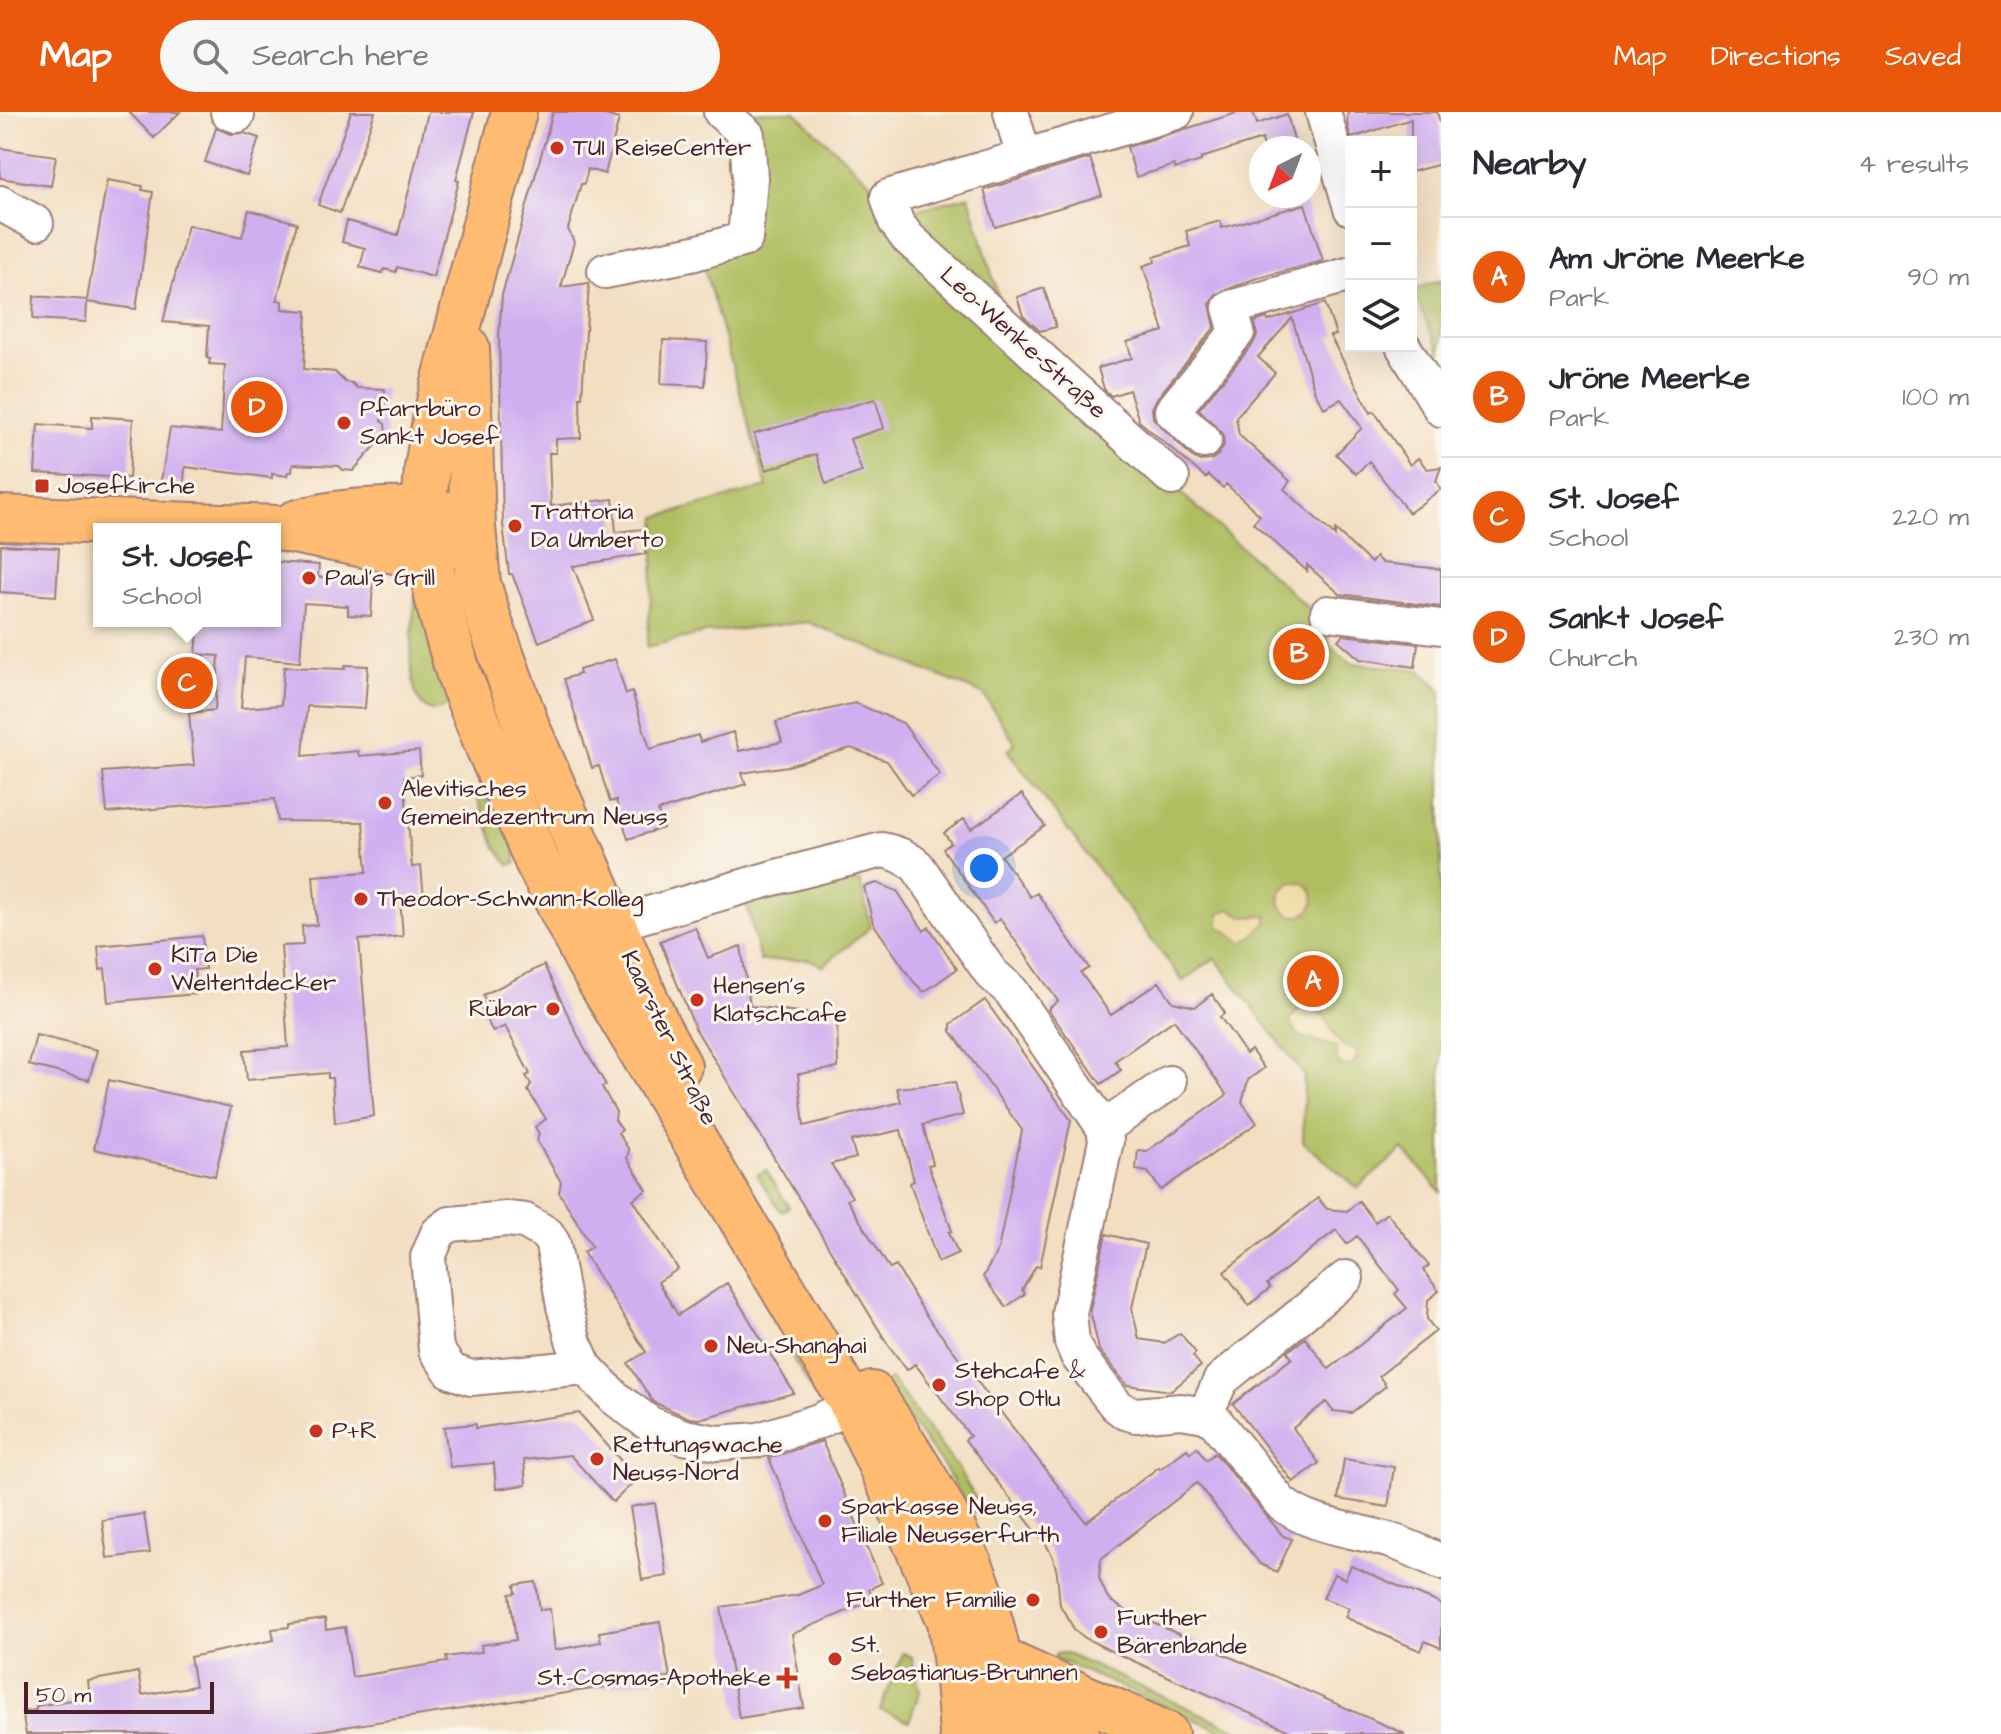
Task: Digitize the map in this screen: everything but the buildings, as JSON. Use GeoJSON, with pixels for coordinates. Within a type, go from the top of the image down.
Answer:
{"type":"FeatureCollection","features":[{"type":"Feature","properties":{"kind":"main road"},"geometry":{"type":"LineString","coordinates":[[468,289],[514,112]]}},
{"type":"Feature","properties":{"kind":"main road","name":"Kaarster Straße"},"geometry":{"type":"LineString","coordinates":[[468,289],[467,366],[473,527],[478,583],[499,650],[528,729],[658,1027],[863,1401],[950,1621],[962,1734]]}},
{"type":"Feature","properties":{"kind":"main road","name":"Kaarster Straße"},"geometry":{"type":"LineString","coordinates":[[468,289],[436,414],[426,530],[439,606],[459,675],[524,834],[587,960],[625,1027],[863,1401],[944,1508],[986,1605],[1001,1660],[1004,1721]]}},
{"type":"Feature","properties":{"kind":"main road"},"geometry":{"type":"LineString","coordinates":[[281,527],[322,514],[426,530],[453,516],[473,527]]}},
{"type":"Feature","properties":{"kind":"main road"},"geometry":{"type":"LineString","coordinates":[[0,518],[139,523]]}},
{"type":"Feature","properties":{"kind":"main road"},"geometry":{"type":"LineString","coordinates":[[524,834],[584,919],[597,926],[614,924]]}},
{"type":"Feature","properties":{"kind":"main road"},"geometry":{"type":"LineString","coordinates":[[1077,1734],[1041,1724],[1004,1721],[958,1679],[1001,1660],[1166,1734]]}},
{"type":"Feature","properties":{"kind":"street"},"geometry":{"type":"LineString","coordinates":[[605,271],[695,253],[745,239],[750,178],[747,135],[721,112]]}},
{"type":"Feature","properties":{"kind":"street"},"geometry":{"type":"LineString","coordinates":[[1011,112],[1024,157],[1176,112]]}},
{"type":"Feature","properties":{"kind":"street"},"geometry":{"type":"LineString","coordinates":[[1323,112],[1345,187]]}},
{"type":"Feature","properties":{"kind":"street","name":"Leo-Wenke-Straße"},"geometry":{"type":"LineString","coordinates":[[1024,157],[888,197],[896,222],[907,237],[1172,478]]}},
{"type":"Feature","properties":{"kind":"street"},"geometry":{"type":"LineString","coordinates":[[0,203],[36,223]]}},
{"type":"Feature","properties":{"kind":"street"},"geometry":{"type":"LineString","coordinates":[[1204,441],[1172,411],[1237,332],[1230,308],[1345,276]]}},
{"type":"Feature","properties":{"kind":"street"},"geometry":{"type":"LineString","coordinates":[[1407,352],[1441,409]]}},
{"type":"Feature","properties":{"kind":"street"},"geometry":{"type":"LineString","coordinates":[[1328,613],[1441,627]]}},
{"type":"Feature","properties":{"kind":"street"},"geometry":{"type":"LineString","coordinates":[[614,924],[882,850],[898,853],[917,866],[991,973],[1011,991],[1104,1128],[1106,1141],[1069,1313],[1072,1342],[1078,1356],[1125,1412],[1136,1415],[1181,1411],[1205,1415],[1215,1421],[1281,1503],[1293,1512],[1308,1519],[1392,1541],[1441,1562]]}},
{"type":"Feature","properties":{"kind":"street"},"geometry":{"type":"LineString","coordinates":[[1104,1128],[1169,1083]]}},
{"type":"Feature","properties":{"kind":"street"},"geometry":{"type":"LineString","coordinates":[[585,1367],[471,1378],[451,1371],[436,1350],[428,1257],[438,1233],[450,1224],[507,1219],[525,1221],[547,1234],[553,1244],[574,1343],[585,1367],[615,1398],[650,1424],[684,1437],[718,1443],[759,1440],[789,1432],[863,1401]]}},
{"type":"Feature","properties":{"kind":"street"},"geometry":{"type":"LineString","coordinates":[[1205,1415],[1221,1380],[1346,1278]]}},
{"type":"Feature","properties":{"kind":"green space"},"geometry":{"type":"Polygon","coordinates":[[[736,112],[795,112],[903,213],[969,196],[1011,340],[1322,620],[1330,645],[1351,663],[1420,670],[1441,690],[1441,1192],[1403,1149],[1358,1188],[1303,1142],[1304,1075],[1215,958],[1183,981],[1008,751],[1015,743],[983,694],[808,622],[705,633],[647,647],[657,517],[767,487],[701,257],[748,244],[736,112]]]}},
{"type":"Feature","properties":{"kind":"green space"},"geometry":{"type":"Polygon","coordinates":[[[1441,280],[1441,354],[1417,301],[1417,288],[1441,280]]]}},
{"type":"Feature","properties":{"kind":"green space"},"geometry":{"type":"Polygon","coordinates":[[[417,585],[449,705],[432,710],[421,703],[414,688],[412,642],[417,585]]]}},
{"type":"Feature","properties":{"kind":"green space"},"geometry":{"type":"Polygon","coordinates":[[[480,790],[514,839],[516,863],[509,865],[496,847],[476,794],[480,790]]]}},
{"type":"Feature","properties":{"kind":"green space"},"geometry":{"type":"Polygon","coordinates":[[[860,881],[871,927],[823,966],[809,959],[760,961],[746,902],[756,899],[774,901],[860,881]]]}},
{"type":"Feature","properties":{"kind":"green space"},"geometry":{"type":"Polygon","coordinates":[[[766,1170],[789,1207],[781,1212],[757,1175],[766,1170]]]}},
{"type":"Feature","properties":{"kind":"green space"},"geometry":{"type":"Polygon","coordinates":[[[798,1346],[823,1394],[819,1402],[789,1352],[798,1346]]]}},
{"type":"Feature","properties":{"kind":"green space"},"geometry":{"type":"Polygon","coordinates":[[[891,1379],[958,1469],[982,1509],[971,1513],[945,1468],[882,1385],[891,1379]]]}},
{"type":"Feature","properties":{"kind":"green space"},"geometry":{"type":"Polygon","coordinates":[[[903,1653],[912,1657],[920,1691],[909,1721],[880,1710],[903,1653]]]}},
{"type":"Feature","properties":{"kind":"green space"},"geometry":{"type":"Polygon","coordinates":[[[1062,1653],[1247,1734],[1229,1734],[1054,1658],[1062,1653]]]}},
{"type":"Feature","properties":{"kind":"sand"},"geometry":{"type":"Polygon","coordinates":[[[1297,882],[1309,887],[1314,899],[1309,911],[1297,916],[1285,911],[1280,899],[1285,887],[1297,882]]]}},
{"type":"Feature","properties":{"kind":"sand"},"geometry":{"type":"Polygon","coordinates":[[[1230,909],[1245,917],[1268,916],[1266,924],[1244,943],[1219,926],[1219,914],[1230,909]]]}},
{"type":"Feature","properties":{"kind":"sand"},"geometry":{"type":"Polygon","coordinates":[[[1304,1008],[1320,1013],[1342,1045],[1355,1050],[1358,1055],[1353,1065],[1342,1066],[1338,1062],[1336,1048],[1307,1039],[1293,1028],[1290,1021],[1297,1011],[1304,1008]]]}},
{"type":"Feature","properties":{"kind":"place","name":"TUI ReiseCenter"},"geometry":{"type":"Point","coordinates":[557,148]}},
{"type":"Feature","properties":{"kind":"place","name":"Sankt Josef"},"geometry":{"type":"Point","coordinates":[257,407]}},
{"type":"Feature","properties":{"kind":"place","name":"Pfarrbüro Sankt Josef"},"geometry":{"type":"Point","coordinates":[344,423]}},
{"type":"Feature","properties":{"kind":"place","name":"Josefkirche"},"geometry":{"type":"Point","coordinates":[42,486]}},
{"type":"Feature","properties":{"kind":"place","name":"Trattoria Da Umberto"},"geometry":{"type":"Point","coordinates":[515,526]}},
{"type":"Feature","properties":{"kind":"place","name":"Paul's Grill"},"geometry":{"type":"Point","coordinates":[309,578]}},
{"type":"Feature","properties":{"kind":"place","name":"Jröne Meerke"},"geometry":{"type":"Point","coordinates":[1299,654]}},
{"type":"Feature","properties":{"kind":"place","name":"St. Josef"},"geometry":{"type":"Point","coordinates":[187,683]}},
{"type":"Feature","properties":{"kind":"place","name":"Alevitisches Gemeindezentrum Neuss"},"geometry":{"type":"Point","coordinates":[385,803]}},
{"type":"Feature","properties":{"kind":"place","name":"Theodor-Schwann-Kolleg"},"geometry":{"type":"Point","coordinates":[361,899]}},
{"type":"Feature","properties":{"kind":"place","name":"KiTa Die Weltentdecker"},"geometry":{"type":"Point","coordinates":[155,969]}},
{"type":"Feature","properties":{"kind":"place","name":"Am Jröne Meerke"},"geometry":{"type":"Point","coordinates":[1313,981]}},
{"type":"Feature","properties":{"kind":"place","name":"Hensen's Klatschcafe"},"geometry":{"type":"Point","coordinates":[697,1000]}},
{"type":"Feature","properties":{"kind":"place","name":"Rübar"},"geometry":{"type":"Point","coordinates":[553,1009]}},
{"type":"Feature","properties":{"kind":"place","name":"Neu-Shanghai"},"geometry":{"type":"Point","coordinates":[711,1346]}},
{"type":"Feature","properties":{"kind":"place","name":"Stehcafe & Shop Otlu"},"geometry":{"type":"Point","coordinates":[939,1385]}},
{"type":"Feature","properties":{"kind":"place","name":"P+R"},"geometry":{"type":"Point","coordinates":[316,1431]}},
{"type":"Feature","properties":{"kind":"place","name":"Rettungswache Neuss-Nord"},"geometry":{"type":"Point","coordinates":[597,1459]}},
{"type":"Feature","properties":{"kind":"place","name":"Sparkasse Neuss, Filiale Neusserfurth"},"geometry":{"type":"Point","coordinates":[825,1521]}},
{"type":"Feature","properties":{"kind":"place","name":"Further Familie"},"geometry":{"type":"Point","coordinates":[1033,1600]}},
{"type":"Feature","properties":{"kind":"place","name":"Further Bärenbande"},"geometry":{"type":"Point","coordinates":[1101,1632]}},
{"type":"Feature","properties":{"kind":"place","name":"St. Sebastianus-Brunnen"},"geometry":{"type":"Point","coordinates":[835,1659]}},
{"type":"Feature","properties":{"kind":"place","name":"St.-Cosmas-Apotheke"},"geometry":{"type":"Point","coordinates":[787,1678]}}]}
